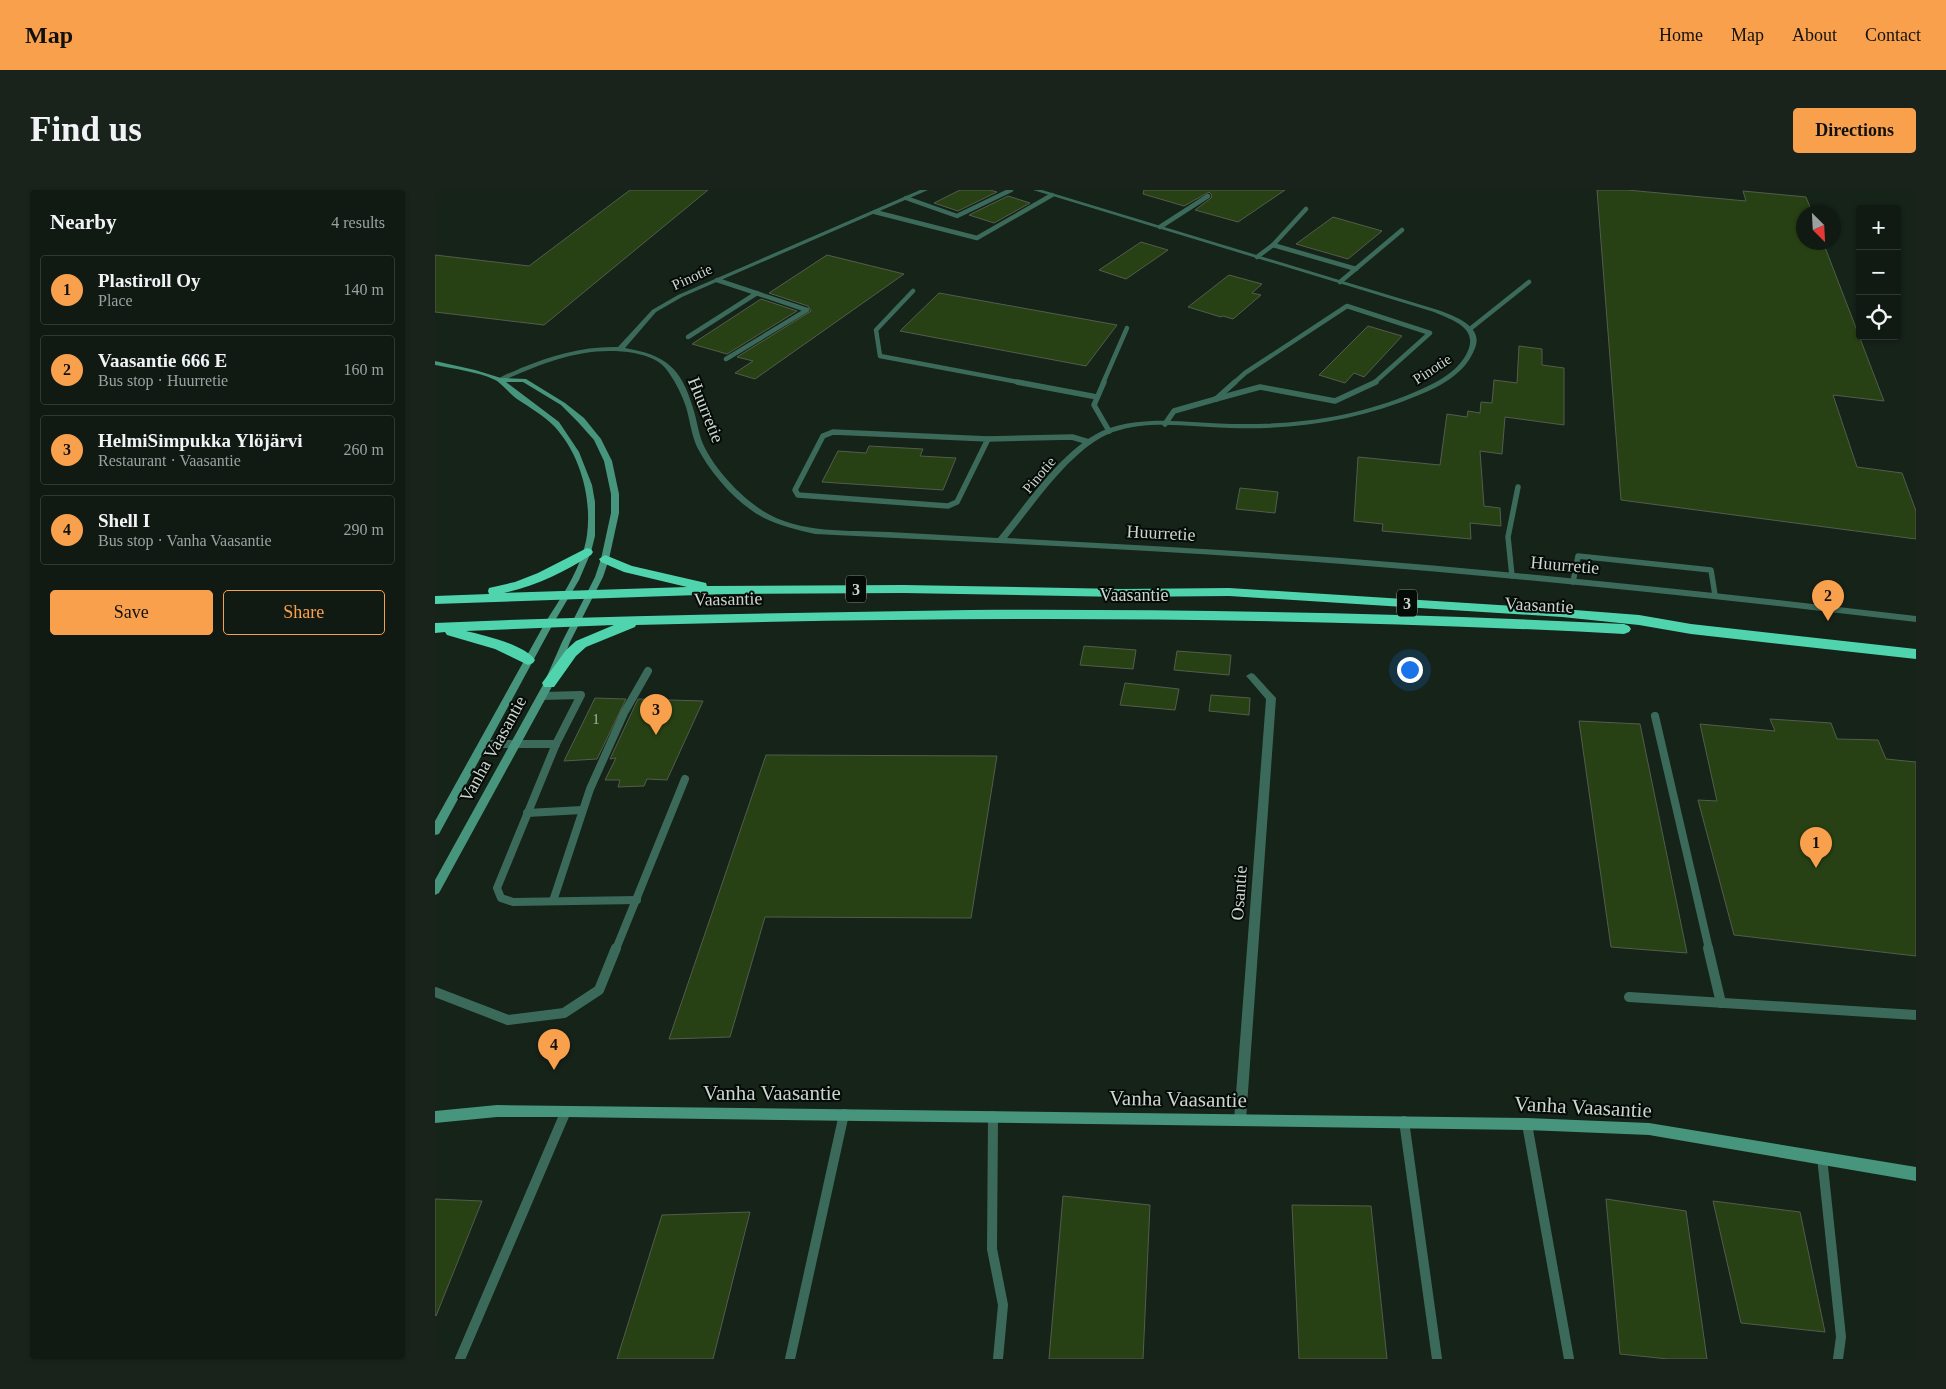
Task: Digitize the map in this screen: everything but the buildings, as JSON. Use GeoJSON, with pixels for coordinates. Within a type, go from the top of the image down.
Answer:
{"type":"FeatureCollection","features":[{"type":"Feature","properties":{"kind":"highway"},"geometry":{"type":"LineString","coordinates":[[450,599],[511,588],[539,580],[561,569],[587,552]]}},
{"type":"Feature","properties":{"kind":"highway"},"geometry":{"type":"LineString","coordinates":[[605,560],[628,569],[671,580],[727,590]]}},
{"type":"Feature","properties":{"kind":"highway","name":"Vaasantie"},"geometry":{"type":"LineString","coordinates":[[590,596],[727,590],[903,589],[1122,593],[1229,592],[1562,613],[1639,620],[1691,629],[1916,654]]}},
{"type":"Feature","properties":{"kind":"highway","name":"3"},"geometry":{"type":"LineString","coordinates":[[435,600],[590,596]]}},
{"type":"Feature","properties":{"kind":"highway","name":"Vaasantie"},"geometry":{"type":"LineString","coordinates":[[576,622],[1001,614],[1267,614],[1511,622],[1624,629],[1691,629]]}},
{"type":"Feature","properties":{"kind":"highway"},"geometry":{"type":"LineString","coordinates":[[549,683],[571,653],[581,644],[641,620]]}},
{"type":"Feature","properties":{"kind":"highway","name":"3"},"geometry":{"type":"LineString","coordinates":[[437,628],[576,622]]}},
{"type":"Feature","properties":{"kind":"highway"},"geometry":{"type":"LineString","coordinates":[[437,628],[498,644],[509,648],[528,660]]}},
{"type":"Feature","properties":{"kind":"main road"},"geometry":{"type":"LineString","coordinates":[[435,363],[473,371],[499,380]]}},
{"type":"Feature","properties":{"kind":"main road","name":"Vanha Vaasantie"},"geometry":{"type":"LineString","coordinates":[[435,831],[528,660],[549,623],[567,597],[587,552],[591,523],[591,502],[587,478],[567,436],[541,410],[506,388],[499,380]]}},
{"type":"Feature","properties":{"kind":"main road","name":"Vanha Vaasantie"},"geometry":{"type":"LineString","coordinates":[[435,890],[549,683],[605,560],[615,513],[615,494],[608,461],[597,439],[581,420],[563,404],[524,380],[499,380]]}},
{"type":"Feature","properties":{"kind":"main road","name":"Vanha Vaasantie"},"geometry":{"type":"LineString","coordinates":[[435,1117],[497,1111],[566,1111],[1527,1124],[1649,1129],[1916,1174]]}},
{"type":"Feature","properties":{"kind":"street","name":"Pinotie"},"geometry":{"type":"LineString","coordinates":[[621,348],[653,311],[680,296],[925,190]]}},
{"type":"Feature","properties":{"kind":"street"},"geometry":{"type":"LineString","coordinates":[[1036,190],[1436,311],[1455,319],[1471,329]]}},
{"type":"Feature","properties":{"kind":"street","name":"Pinotie"},"geometry":{"type":"LineString","coordinates":[[1001,540],[1067,461],[1089,442],[1109,431],[1122,427],[1165,424],[1296,425],[1353,417],[1377,410],[1427,390],[1447,378],[1460,368],[1471,354],[1475,343],[1471,329]]}},
{"type":"Feature","properties":{"kind":"street","name":"Huurretie"},"geometry":{"type":"LineString","coordinates":[[499,380],[536,364],[584,349],[621,348],[657,357],[668,366],[688,403],[701,448],[712,464],[760,512],[778,521],[815,531],[1001,540],[1334,561],[1715,595],[1916,619]]}},
{"type":"Feature","properties":{"kind":"street","name":"Osantie"},"geometry":{"type":"LineString","coordinates":[[1240,1120],[1271,698],[1251,676]]}},
{"type":"Feature","properties":{"kind":"lane"},"geometry":{"type":"LineString","coordinates":[[906,198],[957,216],[1011,190]]}},
{"type":"Feature","properties":{"kind":"lane"},"geometry":{"type":"LineString","coordinates":[[875,212],[977,238],[1053,195]]}},
{"type":"Feature","properties":{"kind":"lane"},"geometry":{"type":"LineString","coordinates":[[1160,227],[1208,196]]}},
{"type":"Feature","properties":{"kind":"lane"},"geometry":{"type":"LineString","coordinates":[[1257,257],[1273,245],[1306,209]]}},
{"type":"Feature","properties":{"kind":"lane"},"geometry":{"type":"LineString","coordinates":[[1340,282],[1402,230]]}},
{"type":"Feature","properties":{"kind":"lane"},"geometry":{"type":"LineString","coordinates":[[1273,245],[1356,269]]}},
{"type":"Feature","properties":{"kind":"lane"},"geometry":{"type":"LineString","coordinates":[[717,280],[807,310],[726,359]]}},
{"type":"Feature","properties":{"kind":"lane"},"geometry":{"type":"LineString","coordinates":[[1471,329],[1529,282]]}},
{"type":"Feature","properties":{"kind":"lane"},"geometry":{"type":"LineString","coordinates":[[913,291],[876,330],[880,356],[1097,397]]}},
{"type":"Feature","properties":{"kind":"lane"},"geometry":{"type":"LineString","coordinates":[[688,337],[757,293]]}},
{"type":"Feature","properties":{"kind":"lane"},"geometry":{"type":"LineString","coordinates":[[1165,424],[1174,411],[1215,400],[1261,387],[1335,401],[1372,384],[1430,333],[1347,306],[1245,373],[1215,400]]}},
{"type":"Feature","properties":{"kind":"lane"},"geometry":{"type":"LineString","coordinates":[[1109,431],[1094,405],[1127,328]]}},
{"type":"Feature","properties":{"kind":"lane"},"geometry":{"type":"LineString","coordinates":[[988,439],[957,502],[948,506],[797,495],[795,490],[823,436],[833,432],[988,439],[1072,437],[1089,442]]}},
{"type":"Feature","properties":{"kind":"lane"},"geometry":{"type":"LineString","coordinates":[[1512,576],[1508,537],[1518,487]]}},
{"type":"Feature","properties":{"kind":"lane"},"geometry":{"type":"LineString","coordinates":[[1573,582],[1579,556],[1711,570],[1715,595]]}},
{"type":"Feature","properties":{"kind":"lane"},"geometry":{"type":"LineString","coordinates":[[553,901],[582,810],[624,713],[648,670]]}},
{"type":"Feature","properties":{"kind":"lane"},"geometry":{"type":"LineString","coordinates":[[542,696],[581,695],[556,744],[497,888],[501,898],[513,902],[637,900]]}},
{"type":"Feature","properties":{"kind":"lane"},"geometry":{"type":"LineString","coordinates":[[1655,716],[1721,1003]]}},
{"type":"Feature","properties":{"kind":"lane"},"geometry":{"type":"LineString","coordinates":[[483,744],[556,744]]}},
{"type":"Feature","properties":{"kind":"lane"},"geometry":{"type":"LineString","coordinates":[[435,992],[508,1020],[563,1013],[599,990],[685,779]]}},
{"type":"Feature","properties":{"kind":"lane"},"geometry":{"type":"LineString","coordinates":[[527,813],[582,810]]}},
{"type":"Feature","properties":{"kind":"lane"},"geometry":{"type":"LineString","coordinates":[[1629,997],[1916,1015]]}},
{"type":"Feature","properties":{"kind":"lane"},"geometry":{"type":"LineString","coordinates":[[460,1359],[566,1111]]}},
{"type":"Feature","properties":{"kind":"lane"},"geometry":{"type":"LineString","coordinates":[[790,1359],[844,1114]]}},
{"type":"Feature","properties":{"kind":"lane"},"geometry":{"type":"LineString","coordinates":[[993,1116],[992,1249],[1003,1305],[998,1359]]}},
{"type":"Feature","properties":{"kind":"lane"},"geometry":{"type":"LineString","coordinates":[[1404,1122],[1437,1359]]}},
{"type":"Feature","properties":{"kind":"lane"},"geometry":{"type":"LineString","coordinates":[[1527,1124],[1569,1359]]}},
{"type":"Feature","properties":{"kind":"lane"},"geometry":{"type":"LineString","coordinates":[[1822,1157],[1841,1337],[1838,1359]]}},
{"type":"Feature","properties":{"kind":"place","name":"Vaasantie 666 E"},"geometry":{"type":"Point","coordinates":[1828,621]}},
{"type":"Feature","properties":{"kind":"place","name":"HelmiSimpukka Ylöjärvi"},"geometry":{"type":"Point","coordinates":[656,735]}},
{"type":"Feature","properties":{"kind":"place","name":"Plastiroll Oy"},"geometry":{"type":"Point","coordinates":[1816,868]}},
{"type":"Feature","properties":{"kind":"place","name":"Shell I"},"geometry":{"type":"Point","coordinates":[554,1070]}}]}
